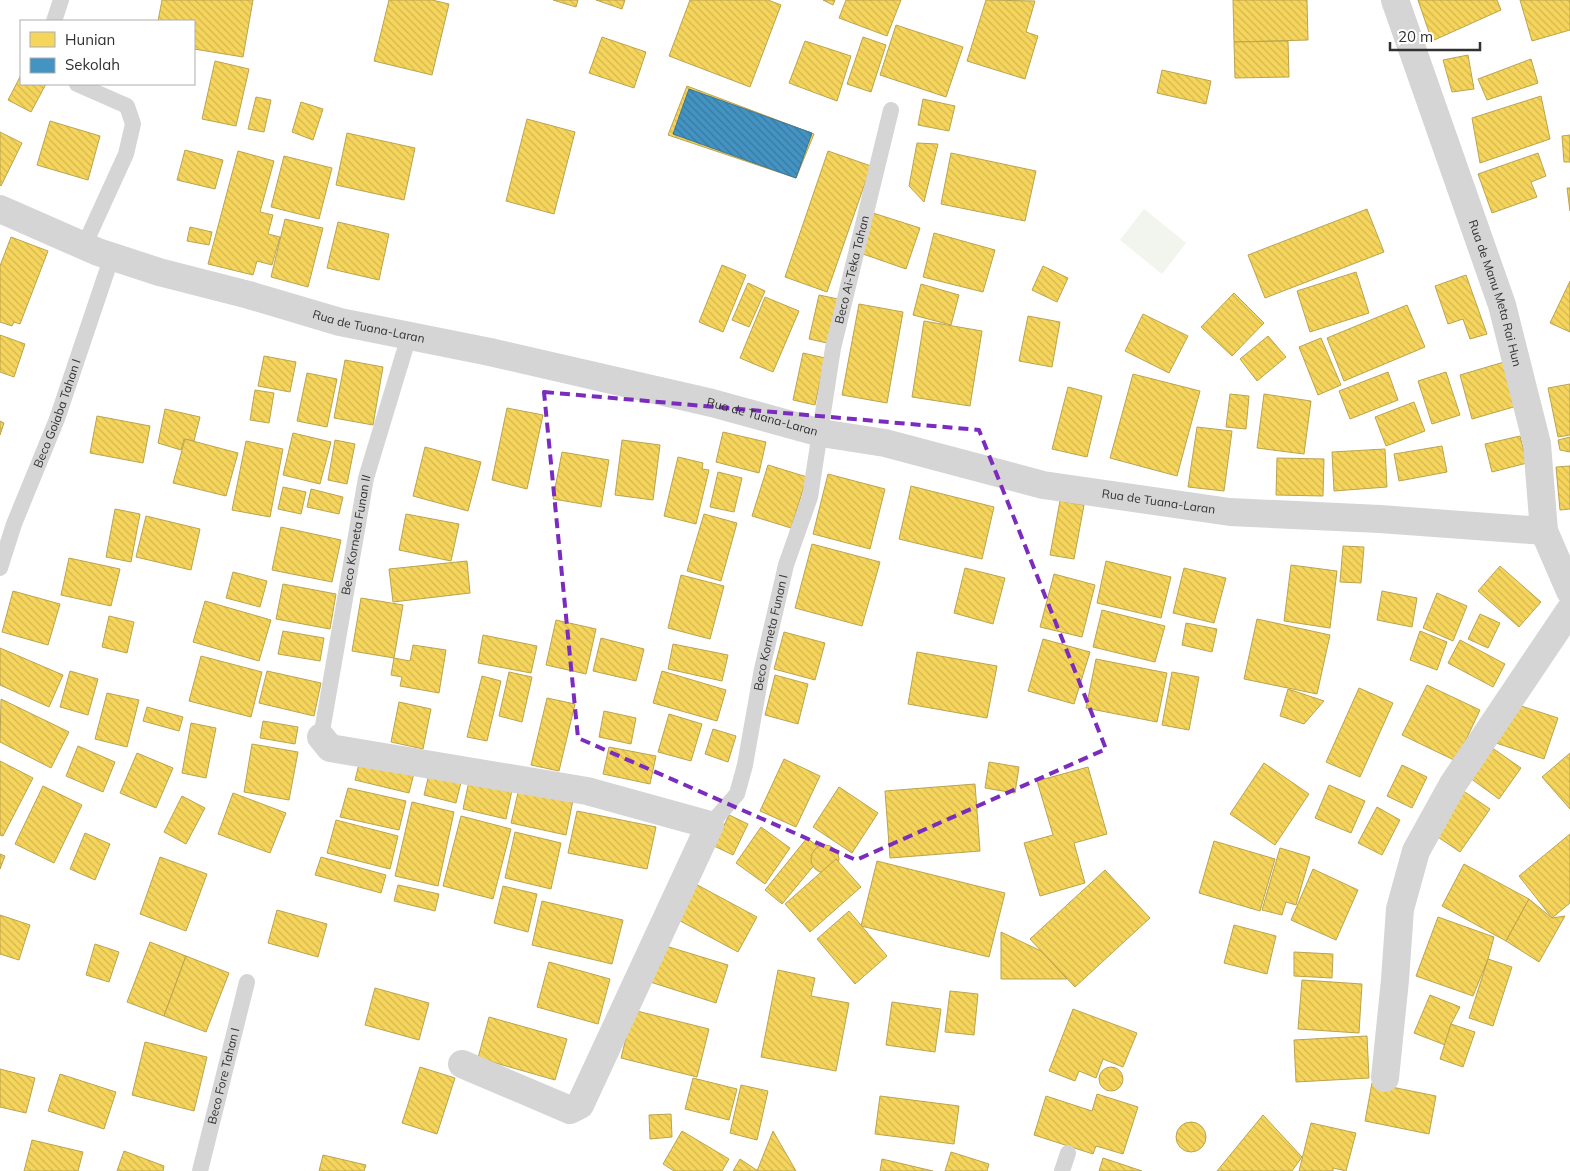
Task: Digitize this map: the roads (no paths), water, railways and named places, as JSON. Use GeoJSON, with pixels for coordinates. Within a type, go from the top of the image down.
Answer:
{"type":"FeatureCollection","features":[{"type":"Feature","properties":{"kind":"street","name":"Rua de Manu Meta Rai Hun"},"geometry":{"type":"LineString","coordinates":[[1395,0],[1502,305],[1537,444],[1544,532],[1570,591]]}},
{"type":"Feature","properties":{"kind":"street","name":"Rua de Tuana-Laran"},"geometry":{"type":"LineString","coordinates":[[0,209],[84,246],[159,272],[249,295],[340,322],[490,352],[712,403],[821,433],[885,443],[1043,485],[1230,512],[1380,519],[1544,532]]}},
{"type":"Feature","properties":{"kind":"street"},"geometry":{"type":"LineString","coordinates":[[1385,1078],[1400,909],[1416,851],[1452,784],[1570,610]]}},
{"type":"Feature","properties":{"kind":"street"},"geometry":{"type":"LineString","coordinates":[[321,737],[330,748],[587,791],[710,825],[580,1105],[570,1110],[462,1064]]}},
{"type":"Feature","properties":{"kind":"lane"},"geometry":{"type":"LineString","coordinates":[[54,20],[61,0]]}},
{"type":"Feature","properties":{"kind":"lane"},"geometry":{"type":"LineString","coordinates":[[79,85],[126,106],[133,124],[126,154],[84,246]]}},
{"type":"Feature","properties":{"kind":"lane","name":"Beco Ai-Teka Tahan"},"geometry":{"type":"LineString","coordinates":[[821,433],[833,348],[891,110]]}},
{"type":"Feature","properties":{"kind":"lane","name":"Beco Goiaba Tahan I"},"geometry":{"type":"LineString","coordinates":[[0,568],[14,524],[58,419],[112,256]]}},
{"type":"Feature","properties":{"kind":"lane","name":"Beco Korneta Funan II"},"geometry":{"type":"LineString","coordinates":[[321,737],[366,478],[409,336]]}},
{"type":"Feature","properties":{"kind":"lane","name":"Beco Korneta Funan I"},"geometry":{"type":"LineString","coordinates":[[710,825],[736,794],[745,765],[762,669],[786,564],[810,497],[821,433]]}},
{"type":"Feature","properties":{"kind":"lane","name":"Beco Fore Tahan I"},"geometry":{"type":"LineString","coordinates":[[200,1171],[247,982]]}},
{"type":"Feature","properties":{"kind":"lane"},"geometry":{"type":"LineString","coordinates":[[1062,1171],[1068,1154]]}}]}
